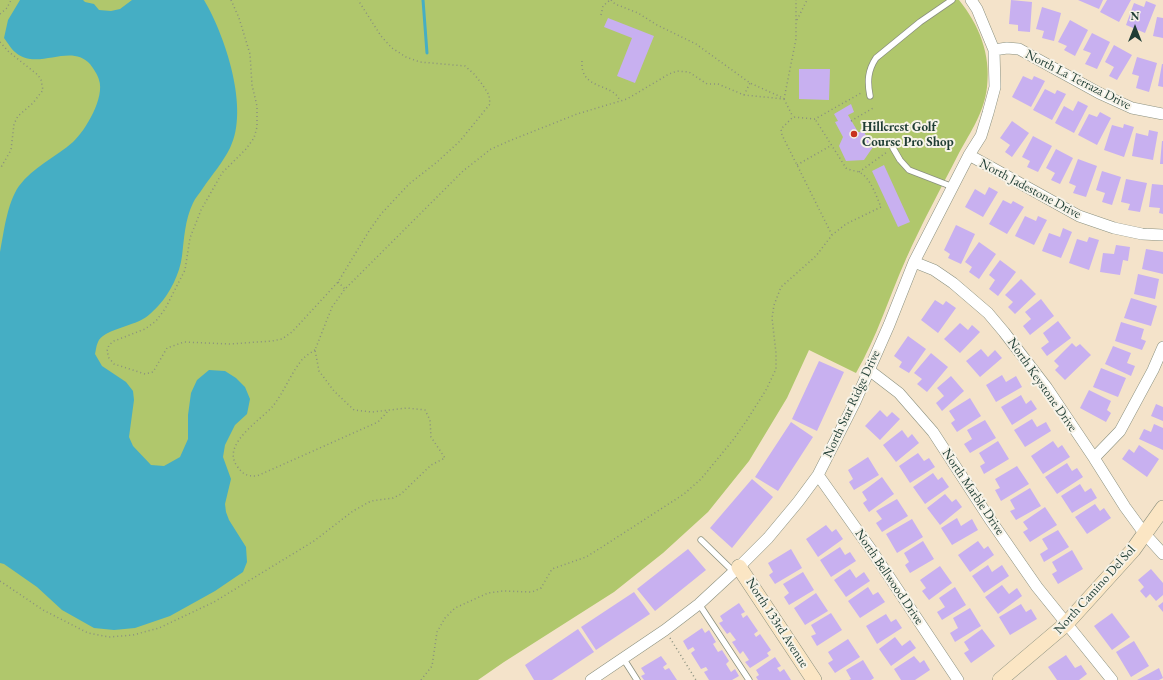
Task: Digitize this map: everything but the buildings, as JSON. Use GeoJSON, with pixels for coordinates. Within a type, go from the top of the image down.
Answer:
{"type":"FeatureCollection","features":[{"type":"Feature","properties":{"kind":"street"},"geometry":{"type":"LineString","coordinates":[[970,0],[977,9],[994,50]]}},
{"type":"Feature","properties":{"kind":"street","name":"North La Terraza Drive"},"geometry":{"type":"LineString","coordinates":[[994,50],[1007,48],[1019,49],[1099,93],[1132,108],[1163,114]]}},
{"type":"Feature","properties":{"kind":"street","name":"North Star Ridge Drive"},"geometry":{"type":"LineString","coordinates":[[591,680],[665,630],[699,604],[768,538],[818,475],[855,402],[889,325],[914,262],[969,155],[981,136],[995,87],[994,50]]}},
{"type":"Feature","properties":{"kind":"street","name":"North Jadestone Drive"},"geometry":{"type":"LineString","coordinates":[[969,155],[1079,216],[1128,231],[1142,234],[1163,235]]}},
{"type":"Feature","properties":{"kind":"street","name":"North Keystone Drive"},"geometry":{"type":"LineString","coordinates":[[914,262],[934,270],[953,283],[988,313],[1025,358],[1094,458],[1125,507],[1144,533],[1163,554]]}},
{"type":"Feature","properties":{"kind":"street"},"geometry":{"type":"LineString","coordinates":[[1094,458],[1120,431],[1153,370],[1163,347]]}},
{"type":"Feature","properties":{"kind":"street","name":"North Marble Drive"},"geometry":{"type":"LineString","coordinates":[[869,370],[899,393],[933,432],[989,518],[1038,588],[1112,680]]}},
{"type":"Feature","properties":{"kind":"street","name":"North Bellwood Drive"},"geometry":{"type":"LineString","coordinates":[[818,475],[872,551],[958,680]]}},
{"type":"Feature","properties":{"kind":"street","name":"North Camino Del Sol"},"geometry":{"type":"LineString","coordinates":[[1000,680],[1066,624],[1133,550],[1163,508]]}},
{"type":"Feature","properties":{"kind":"street","name":"North 133rd Avenue"},"geometry":{"type":"LineString","coordinates":[[737,569],[814,680]]}},
{"type":"Feature","properties":{"kind":"lane"},"geometry":{"type":"LineString","coordinates":[[870,96],[870,70],[876,58],[920,22],[952,0]]}},
{"type":"Feature","properties":{"kind":"lane"},"geometry":{"type":"LineString","coordinates":[[893,148],[900,160],[909,170],[953,187]]}},
{"type":"Feature","properties":{"kind":"lane"},"geometry":{"type":"LineString","coordinates":[[701,540],[737,569]]}},
{"type":"Feature","properties":{"kind":"lane"},"geometry":{"type":"LineString","coordinates":[[699,604],[749,680]]}},
{"type":"Feature","properties":{"kind":"lane"},"geometry":{"type":"LineString","coordinates":[[623,658],[637,680]]}},
{"type":"Feature","properties":{"kind":"path"},"geometry":{"type":"LineString","coordinates":[[0,14],[7,8],[11,0]]}},
{"type":"Feature","properties":{"kind":"path"},"geometry":{"type":"LineString","coordinates":[[231,0],[239,18],[250,54],[252,85],[257,106],[257,127],[254,138],[246,149],[222,173],[204,204],[190,238],[185,270],[165,309],[156,321],[145,329],[114,341],[109,345],[107,351],[109,358],[114,364],[146,374],[153,372],[167,348],[184,342],[230,344],[272,341],[282,339],[292,332],[338,282],[369,230],[381,214],[409,184],[437,162],[460,141],[490,104],[489,95],[482,84],[465,66],[420,62],[406,57],[392,48],[381,36],[358,0]]}},
{"type":"Feature","properties":{"kind":"path"},"geometry":{"type":"LineString","coordinates":[[601,15],[603,6],[610,0],[696,44],[750,83],[784,99]]}},
{"type":"Feature","properties":{"kind":"path"},"geometry":{"type":"LineString","coordinates":[[793,118],[784,99],[796,39],[796,0]]}},
{"type":"Feature","properties":{"kind":"path"},"geometry":{"type":"LineString","coordinates":[[796,22],[807,0]]}},
{"type":"Feature","properties":{"kind":"path"},"geometry":{"type":"LineString","coordinates":[[0,42],[9,52],[38,75],[41,80],[43,90],[33,103],[18,116],[14,124],[11,150],[0,169]]}},
{"type":"Feature","properties":{"kind":"path"},"geometry":{"type":"LineString","coordinates":[[582,62],[582,69],[588,80],[612,92],[619,98],[620,101]]}},
{"type":"Feature","properties":{"kind":"path"},"geometry":{"type":"LineString","coordinates":[[0,581],[43,610],[88,633],[109,637],[133,635],[160,628],[214,602],[314,541],[353,511],[372,501],[393,498],[401,494],[430,465],[445,458],[431,437],[430,420],[425,410],[408,408],[372,412],[354,410],[334,391],[319,371],[315,350],[332,307],[345,289],[463,172],[491,149],[561,119],[627,99],[669,74],[678,71],[689,72],[707,84],[718,84],[744,95],[784,99]]}},
{"type":"Feature","properties":{"kind":"path"},"geometry":{"type":"LineString","coordinates":[[744,95],[750,83]]}},
{"type":"Feature","properties":{"kind":"path"},"geometry":{"type":"LineString","coordinates":[[832,235],[781,132],[783,127],[793,118],[815,120],[869,89]]}},
{"type":"Feature","properties":{"kind":"path"},"geometry":{"type":"LineString","coordinates":[[852,121],[873,108]]}},
{"type":"Feature","properties":{"kind":"path"},"geometry":{"type":"LineString","coordinates":[[421,680],[432,666],[437,632],[445,618],[455,608],[488,593],[503,591],[532,592],[541,588],[552,569],[586,556],[602,547],[684,494],[701,480],[733,440],[766,390],[776,369],[772,318],[774,305],[781,287],[816,256],[832,235],[846,224],[881,208],[871,185],[859,172],[846,168],[815,120]]}},
{"type":"Feature","properties":{"kind":"path"},"geometry":{"type":"LineString","coordinates":[[797,165],[831,146]]}},
{"type":"Feature","properties":{"kind":"path"},"geometry":{"type":"LineString","coordinates":[[859,172],[893,148]]}},
{"type":"Feature","properties":{"kind":"path"},"geometry":{"type":"LineString","coordinates":[[338,282],[345,289]]}},
{"type":"Feature","properties":{"kind":"path"},"geometry":{"type":"LineString","coordinates":[[315,350],[301,360],[273,406],[242,436],[234,448],[234,463],[241,472],[247,476],[257,476],[378,422],[388,411]]}},
{"type":"Feature","properties":{"kind":"path"},"geometry":{"type":"LineString","coordinates":[[665,630],[696,680]]}},
{"type":"Feature","properties":{"kind":"green space"},"geometry":{"type":"Polygon","coordinates":[[[0,0],[959,0],[978,30],[982,40],[988,75],[987,87],[980,114],[918,232],[870,345],[856,373],[809,350],[787,398],[749,461],[708,512],[663,553],[614,592],[478,680],[0,680],[0,0]]]}},
{"type":"Feature","properties":{"kind":"water"},"geometry":{"type":"Polygon","coordinates":[[[20,0],[83,0],[94,4],[99,10],[111,11],[120,9],[132,0],[204,0],[220,32],[227,52],[236,93],[237,113],[235,132],[230,148],[195,199],[190,209],[185,229],[181,262],[171,289],[163,300],[147,316],[138,322],[112,331],[101,338],[97,344],[95,354],[102,366],[126,382],[133,391],[134,400],[129,437],[133,446],[151,465],[164,466],[180,457],[188,439],[188,415],[191,393],[197,380],[209,370],[225,371],[236,378],[245,387],[250,399],[247,414],[235,425],[225,445],[223,457],[231,479],[225,504],[226,512],[229,520],[246,547],[247,562],[243,572],[215,591],[170,616],[135,628],[114,630],[94,628],[62,610],[37,587],[4,564],[0,563],[0,252],[5,227],[9,209],[19,186],[31,173],[78,137],[89,122],[97,104],[100,87],[95,72],[90,64],[82,58],[63,56],[33,59],[24,57],[12,49],[4,38],[8,20],[20,0]]]}},
{"type":"Feature","properties":{"kind":"waterway"},"geometry":{"type":"LineString","coordinates":[[423,0],[427,53]]}},
{"type":"Feature","properties":{"kind":"place","name":"Hillcrest Golf Course Pro Shop"},"geometry":{"type":"Point","coordinates":[854,134]}}]}
